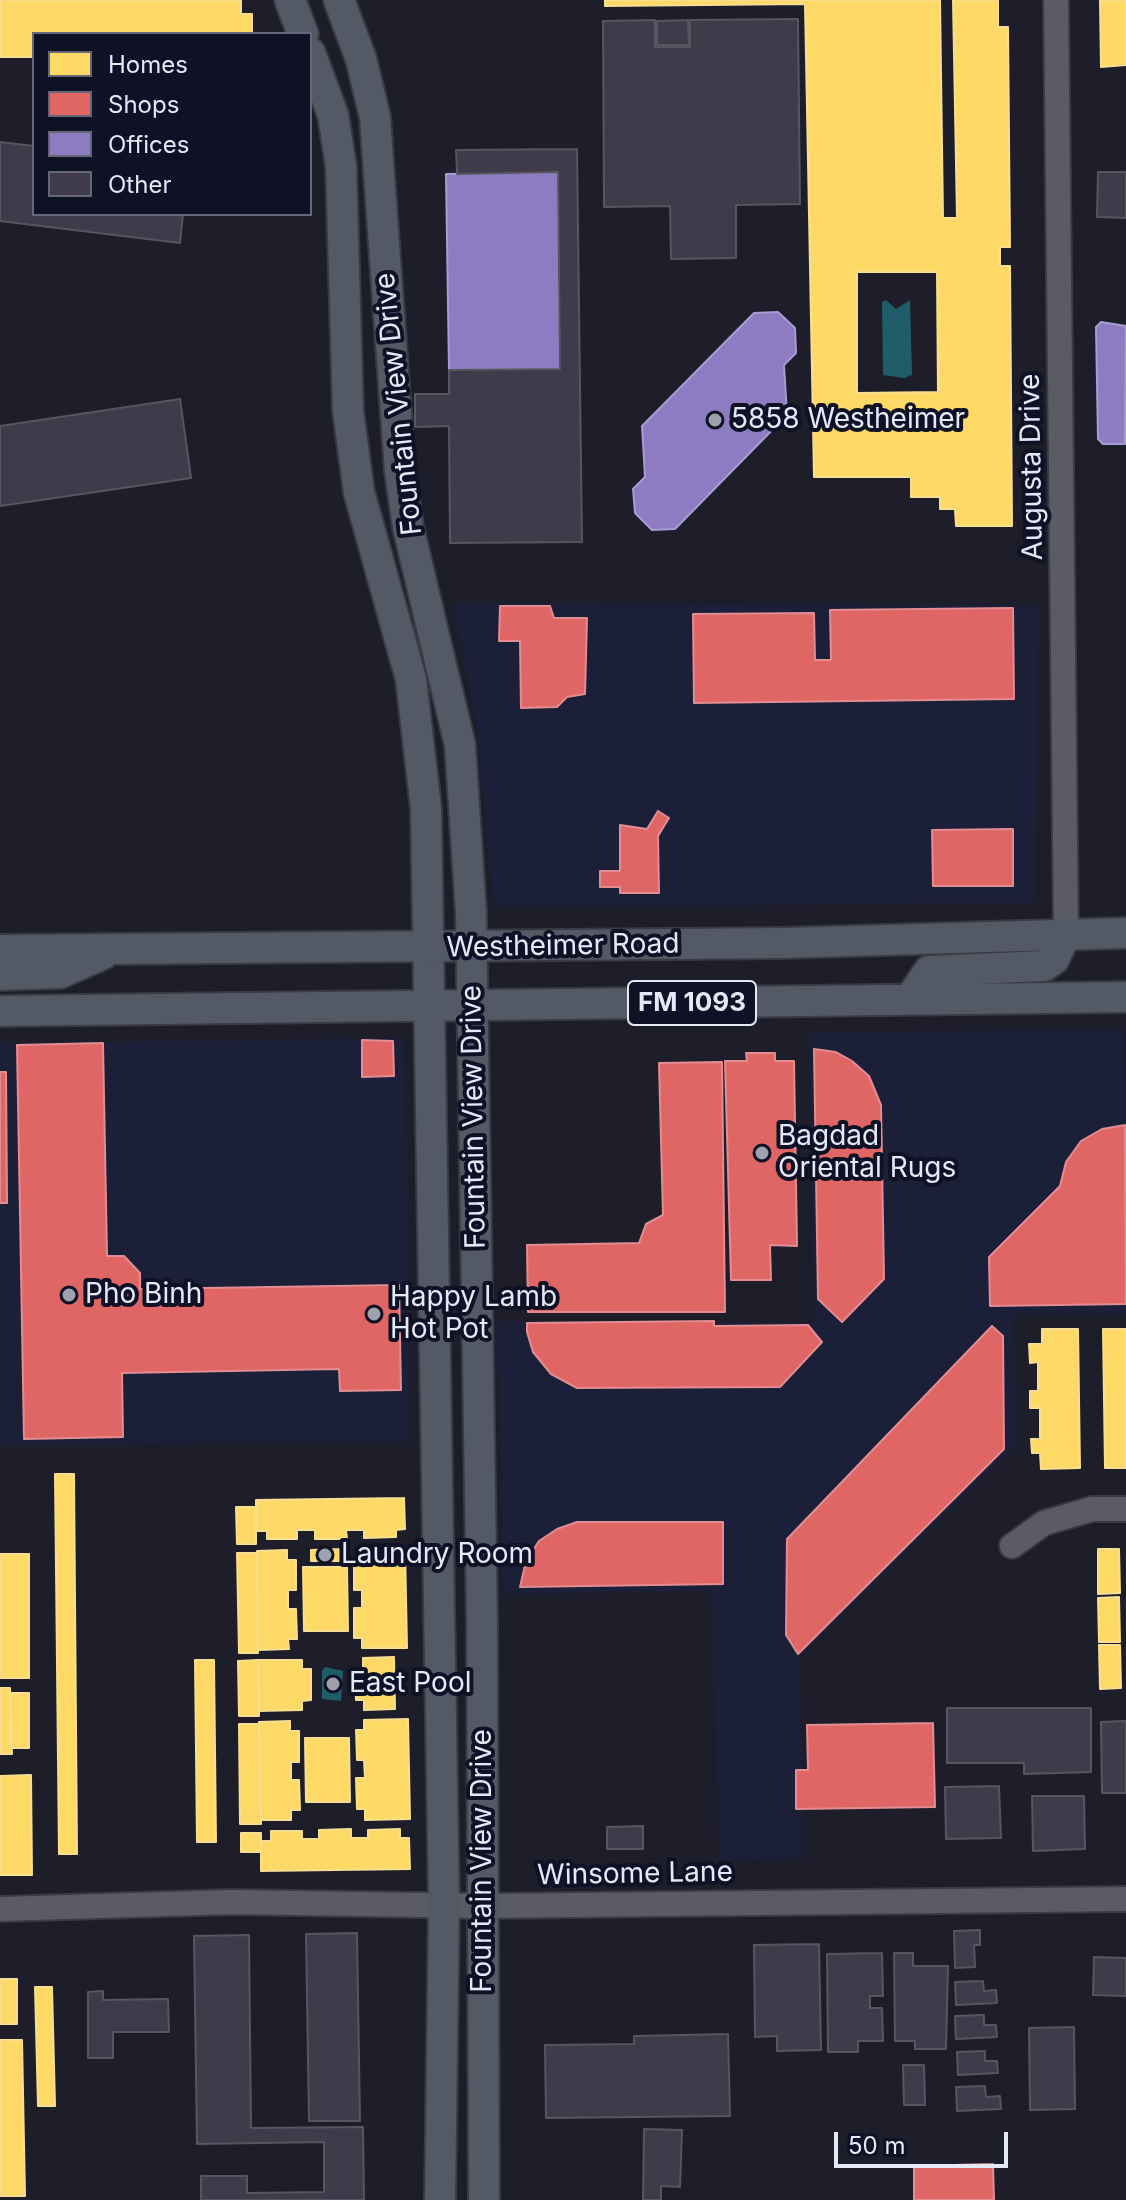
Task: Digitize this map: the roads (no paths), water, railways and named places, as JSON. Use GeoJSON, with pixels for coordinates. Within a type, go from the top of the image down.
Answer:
{"type":"FeatureCollection","features":[{"type":"Feature","properties":{"kind":"main road"},"geometry":{"type":"LineString","coordinates":[[290,0],[302,32]]}},
{"type":"Feature","properties":{"kind":"main road","name":"Fountain View Drive"},"geometry":{"type":"LineString","coordinates":[[339,0],[361,59],[375,117],[408,527],[460,745],[474,1006],[484,1906],[484,2200]]}},
{"type":"Feature","properties":{"kind":"main road","name":"Fountain View Drive"},"geometry":{"type":"LineString","coordinates":[[312,58],[333,115],[341,166],[348,411],[368,534],[411,679],[426,809],[444,1905],[440,2200]]}},
{"type":"Feature","properties":{"kind":"main road"},"geometry":{"type":"LineString","coordinates":[[341,166],[378,163]]}},
{"type":"Feature","properties":{"kind":"main road"},"geometry":{"type":"LineString","coordinates":[[368,534],[408,527]]}},
{"type":"Feature","properties":{"kind":"main road"},"geometry":{"type":"LineString","coordinates":[[381,579],[419,571]]}},
{"type":"Feature","properties":{"kind":"main road"},"geometry":{"type":"LineString","coordinates":[[911,998],[929,971],[1044,966],[1054,959],[1066,933]]}},
{"type":"Feature","properties":{"kind":"main road","name":"Westheimer Road"},"geometry":{"type":"LineString","coordinates":[[0,950],[472,948],[1126,933]]}},
{"type":"Feature","properties":{"kind":"main road"},"geometry":{"type":"LineString","coordinates":[[0,975],[60,973],[112,949]]}},
{"type":"Feature","properties":{"kind":"main road","name":"Westheimer Road"},"geometry":{"type":"LineString","coordinates":[[0,1011],[1126,997]]}},
{"type":"Feature","properties":{"kind":"main road"},"geometry":{"type":"LineString","coordinates":[[437,1431],[477,1430]]}},
{"type":"Feature","properties":{"kind":"street","name":"Augusta Drive"},"geometry":{"type":"LineString","coordinates":[[1056,0],[1066,933]]}},
{"type":"Feature","properties":{"kind":"street"},"geometry":{"type":"LineString","coordinates":[[1012,1546],[1044,1523],[1092,1509],[1126,1509]]}},
{"type":"Feature","properties":{"kind":"street","name":"Winsome Lane"},"geometry":{"type":"LineString","coordinates":[[0,1909],[233,1902],[484,1906],[1126,1899]]}},
{"type":"Feature","properties":{"kind":"place","name":"5858 Westheimer"},"geometry":{"type":"Point","coordinates":[715,420]}},
{"type":"Feature","properties":{"kind":"place","name":"Bagdad Oriental Rugs"},"geometry":{"type":"Point","coordinates":[762,1153]}},
{"type":"Feature","properties":{"kind":"place","name":"Pho Binh"},"geometry":{"type":"Point","coordinates":[69,1295]}},
{"type":"Feature","properties":{"kind":"place","name":"Happy Lamb Hot Pot"},"geometry":{"type":"Point","coordinates":[374,1314]}},
{"type":"Feature","properties":{"kind":"place","name":"Laundry Room"},"geometry":{"type":"Point","coordinates":[325,1555]}},
{"type":"Feature","properties":{"kind":"place","name":"East Pool"},"geometry":{"type":"Point","coordinates":[333,1684]}}]}
